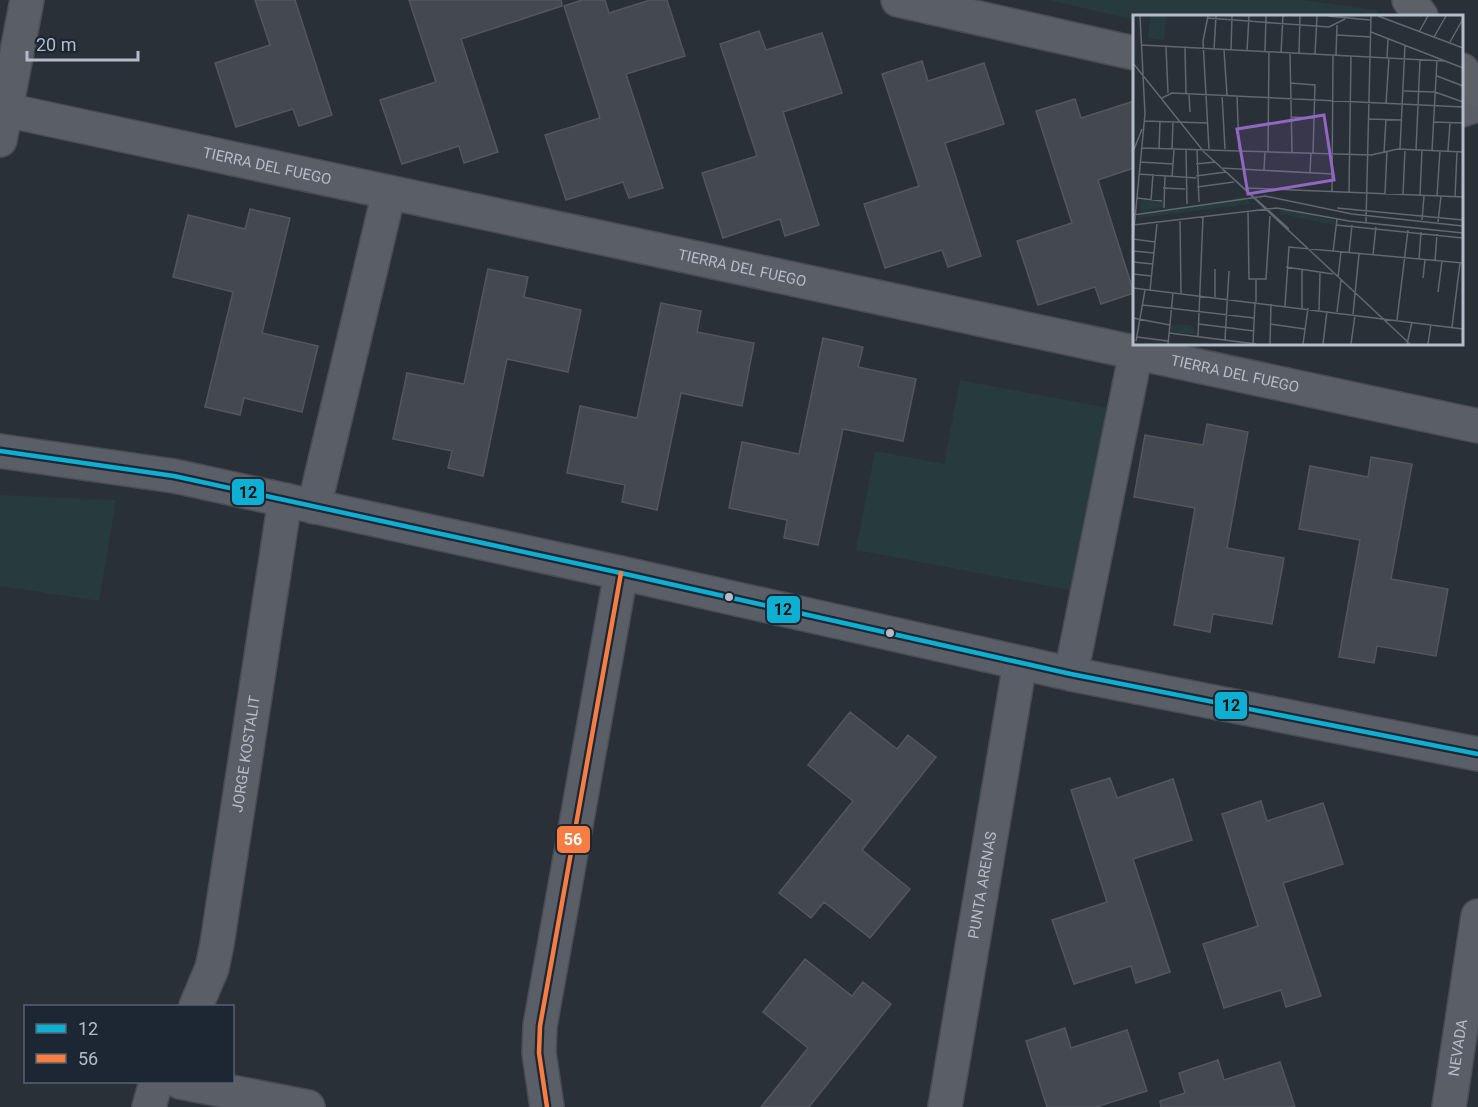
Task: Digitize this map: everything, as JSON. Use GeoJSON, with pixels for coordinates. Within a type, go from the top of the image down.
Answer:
{"type":"FeatureCollection","features":[{"type":"Feature","properties":{"kind":"main road"},"geometry":{"type":"LineString","coordinates":[[1409,0],[1420,15]]}},
{"type":"Feature","properties":{"kind":"main road"},"geometry":{"type":"LineString","coordinates":[[1463,73],[1478,92]]}},
{"type":"Feature","properties":{"kind":"street"},"geometry":{"type":"LineString","coordinates":[[3,125],[27,0]]}},
{"type":"Feature","properties":{"kind":"street"},"geometry":{"type":"LineString","coordinates":[[898,0],[1133,52]]}},
{"type":"Feature","properties":{"kind":"street"},"geometry":{"type":"LineString","coordinates":[[1463,109],[1478,105]]}},
{"type":"Feature","properties":{"kind":"street","name":"TIERRA DEL FUEGO"},"geometry":{"type":"LineString","coordinates":[[3,125],[389,192],[1478,426]]}},
{"type":"Feature","properties":{"kind":"street","name":"JORGE KOSTALIT"},"geometry":{"type":"LineString","coordinates":[[196,1005],[212,968],[217,944],[299,503],[389,192]]}},
{"type":"Feature","properties":{"kind":"street"},"geometry":{"type":"LineString","coordinates":[[1071,674],[1136,352]]}},
{"type":"Feature","properties":{"kind":"street"},"geometry":{"type":"LineString","coordinates":[[0,451],[147,471],[621,573],[1071,674],[1478,754]]}},
{"type":"Feature","properties":{"kind":"street"},"geometry":{"type":"LineString","coordinates":[[547,1107],[539,1053],[540,1026],[621,573]]}},
{"type":"Feature","properties":{"kind":"street","name":"PUNTA ARENAS"},"geometry":{"type":"LineString","coordinates":[[945,1107],[1020,663]]}},
{"type":"Feature","properties":{"kind":"street","name":"NEVADA"},"geometry":{"type":"LineString","coordinates":[[1449,1107],[1478,916]]}},
{"type":"Feature","properties":{"kind":"street"},"geometry":{"type":"LineString","coordinates":[[149,1107],[156,1083]]}},
{"type":"Feature","properties":{"kind":"street"},"geometry":{"type":"LineString","coordinates":[[185,1083],[308,1107]]}},
{"type":"Feature","properties":{"kind":"green space"},"geometry":{"type":"Polygon","coordinates":[[[1049,0],[1301,0],[1376,10],[1381,15],[1133,15],[1133,20],[1049,0]]]}},
{"type":"Feature","properties":{"kind":"green space"},"geometry":{"type":"Polygon","coordinates":[[[960,380],[1109,408],[1074,591],[856,550],[875,451],[944,464],[960,380]]]}},
{"type":"Feature","properties":{"kind":"green space"},"geometry":{"type":"Polygon","coordinates":[[[0,495],[116,500],[99,601],[0,586],[0,495]]]}},
{"type":"Feature","properties":{"kind":"building"},"geometry":{"type":"Polygon","coordinates":[[[255,0],[295,0],[332,115],[299,126],[293,109],[236,127],[215,63],[270,45],[255,0]]]}},
{"type":"Feature","properties":{"kind":"building"},"geometry":{"type":"Polygon","coordinates":[[[409,0],[561,0],[562,6],[461,39],[498,152],[464,163],[459,146],[402,164],[380,100],[436,82],[409,0]]]}},
{"type":"Feature","properties":{"kind":"building"},"geometry":{"type":"Polygon","coordinates":[[[582,0],[605,0],[609,13],[650,0],[667,0],[685,56],[626,74],[663,188],[629,198],[623,182],[566,200],[545,135],[600,118],[564,6],[582,0]]]}},
{"type":"Feature","properties":{"kind":"building"},"geometry":{"type":"Polygon","coordinates":[[[759,31],[766,50],[822,33],[842,93],[783,112],[819,225],[785,236],[780,219],[723,238],[702,173],[757,156],[720,44],[759,31]]]}},
{"type":"Feature","properties":{"kind":"building"},"geometry":{"type":"Polygon","coordinates":[[[922,61],[928,81],[984,63],[1004,124],[945,143],[981,256],[948,267],[942,250],[885,268],[864,204],[919,186],[882,74],[922,61]]]}},
{"type":"Feature","properties":{"kind":"building"},"geometry":{"type":"Polygon","coordinates":[[[1075,99],[1081,118],[1133,101],[1133,168],[1098,180],[1133,293],[1101,304],[1095,287],[1038,305],[1017,241],[1072,223],[1036,111],[1075,99]]]}},
{"type":"Feature","properties":{"kind":"building"},"geometry":{"type":"Polygon","coordinates":[[[250,209],[290,218],[262,333],[318,346],[302,412],[244,398],[240,415],[205,407],[233,292],[173,277],[188,215],[245,229],[250,209]]]}},
{"type":"Feature","properties":{"kind":"building"},"geometry":{"type":"Polygon","coordinates":[[[488,269],[528,277],[524,297],[581,310],[568,372],[507,359],[483,476],[448,468],[452,451],[393,439],[407,373],[464,384],[488,269]]]}},
{"type":"Feature","properties":{"kind":"building"},"geometry":{"type":"Polygon","coordinates":[[[661,303],[701,311],[697,332],[754,343],[742,406],[681,393],[657,510],[622,502],[625,485],[567,473],[580,406],[637,418],[661,303]]]}},
{"type":"Feature","properties":{"kind":"building"},"geometry":{"type":"Polygon","coordinates":[[[823,338],[863,347],[858,367],[916,379],[903,441],[843,429],[818,545],[784,538],[787,520],[729,508],[742,442],[799,454],[823,338]]]}},
{"type":"Feature","properties":{"kind":"building"},"geometry":{"type":"Polygon","coordinates":[[[1207,424],[1248,432],[1227,548],[1284,558],[1272,624],[1213,614],[1210,632],[1174,625],[1195,508],[1134,497],[1145,435],[1203,445],[1207,424]]]}},
{"type":"Feature","properties":{"kind":"building"},"geometry":{"type":"Polygon","coordinates":[[[1371,457],[1412,464],[1391,579],[1448,589],[1436,656],[1377,646],[1374,663],[1339,657],[1360,540],[1299,529],[1310,466],[1368,477],[1371,457]]]}},
{"type":"Feature","properties":{"kind":"building"},"geometry":{"type":"Polygon","coordinates":[[[850,712],[897,749],[908,735],[936,757],[862,850],[910,889],[870,938],[824,902],[811,918],[779,893],[853,801],[808,765],[850,712]]]}},
{"type":"Feature","properties":{"kind":"building"},"geometry":{"type":"Polygon","coordinates":[[[1110,778],[1117,798],[1173,779],[1192,840],[1133,859],[1170,972],[1136,983],[1131,966],[1074,984],[1052,920],[1107,902],[1071,790],[1110,778]]]}},
{"type":"Feature","properties":{"kind":"building"},"geometry":{"type":"Polygon","coordinates":[[[1261,801],[1267,821],[1323,803],[1343,864],[1283,883],[1321,996],[1286,1007],[1281,990],[1224,1008],[1203,944],[1258,926],[1222,814],[1261,801]]]}},
{"type":"Feature","properties":{"kind":"building"},"geometry":{"type":"Polygon","coordinates":[[[805,959],[852,996],[863,982],[891,1004],[809,1107],[761,1107],[808,1048],[763,1012],[805,959]]]}},
{"type":"Feature","properties":{"kind":"building"},"geometry":{"type":"Polygon","coordinates":[[[1065,1028],[1071,1048],[1127,1030],[1147,1091],[1096,1107],[1047,1107],[1026,1041],[1065,1028]]]}},
{"type":"Feature","properties":{"kind":"building"},"geometry":{"type":"Polygon","coordinates":[[[1218,1060],[1224,1080],[1280,1062],[1295,1107],[1161,1107],[1160,1101],[1185,1093],[1179,1073],[1218,1060]]]}},
{"type":"Feature","properties":{"kind":"transit line","name":"12"},"geometry":{"type":"LineString","coordinates":[[0,451],[174,476],[1071,674],[1478,754]]}},
{"type":"Feature","properties":{"kind":"transit line","name":"56"},"geometry":{"type":"LineString","coordinates":[[547,1107],[539,1053],[540,1026],[621,573]]}}]}
